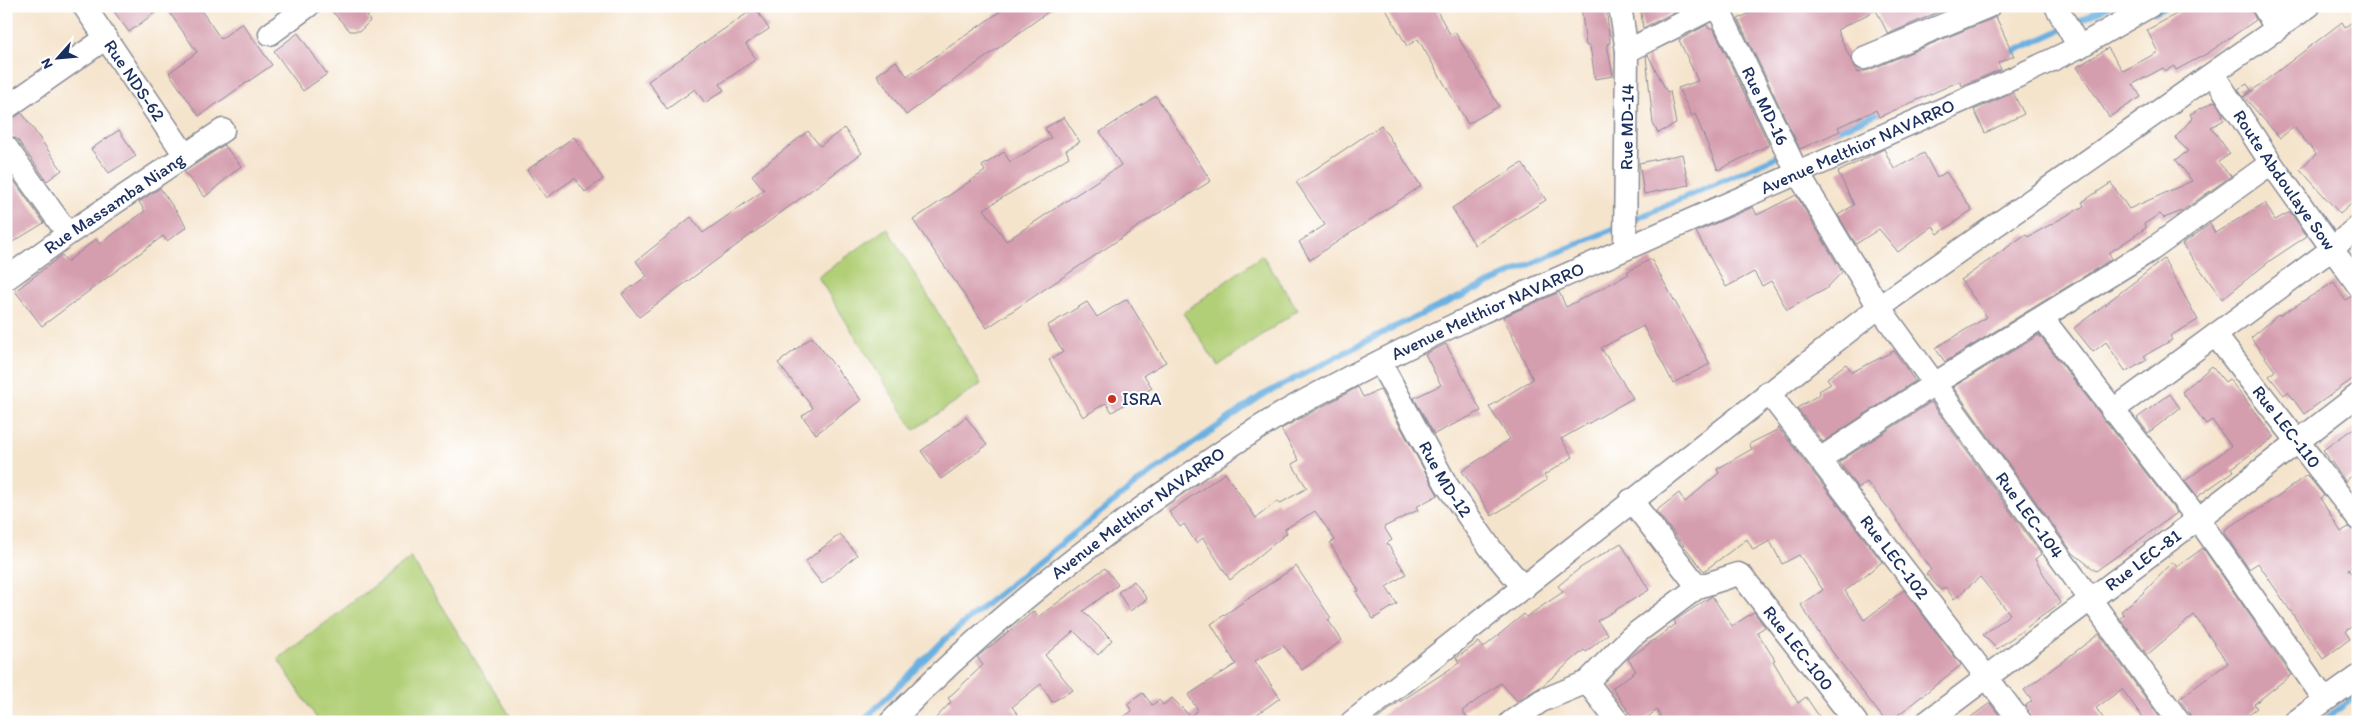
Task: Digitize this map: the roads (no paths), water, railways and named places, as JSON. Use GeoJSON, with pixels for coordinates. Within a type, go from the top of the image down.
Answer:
{"type":"FeatureCollection","features":[{"type":"Feature","properties":{"kind":"street"},"geometry":{"type":"LineString","coordinates":[[270,34],[308,6]]}},
{"type":"Feature","properties":{"kind":"street","name":"Rue MD-14"},"geometry":{"type":"LineString","coordinates":[[1620,6],[1627,51],[1626,248]]}},
{"type":"Feature","properties":{"kind":"street"},"geometry":{"type":"LineString","coordinates":[[1627,51],[1717,6]]}},
{"type":"Feature","properties":{"kind":"street","name":"Rue MD-16"},"geometry":{"type":"LineString","coordinates":[[1717,6],[1797,172],[1879,307]]}},
{"type":"Feature","properties":{"kind":"street"},"geometry":{"type":"LineString","coordinates":[[1864,58],[1989,6]]}},
{"type":"Feature","properties":{"kind":"street"},"geometry":{"type":"LineString","coordinates":[[2056,6],[2079,47]]}},
{"type":"Feature","properties":{"kind":"street","name":"Avenue Melthior NAVARRO"},"geometry":{"type":"LineString","coordinates":[[890,722],[981,635],[1031,592],[1109,532],[1298,404],[1473,316],[2079,47],[2150,6]]}},
{"type":"Feature","properties":{"kind":"street"},"geometry":{"type":"LineString","coordinates":[[2262,6],[2277,30]]}},
{"type":"Feature","properties":{"kind":"street"},"geometry":{"type":"LineString","coordinates":[[1352,722],[1524,588],[1631,500],[1768,392],[1879,307],[2309,6]]}},
{"type":"Feature","properties":{"kind":"street","name":"Rue NDS-62"},"geometry":{"type":"LineString","coordinates":[[90,8],[106,38],[185,155]]}},
{"type":"Feature","properties":{"kind":"street"},"geometry":{"type":"LineString","coordinates":[[6,108],[106,38]]}},
{"type":"Feature","properties":{"kind":"street","name":"Route Abdoulaye Sow"},"geometry":{"type":"LineString","coordinates":[[2212,74],[2271,163],[2358,284]]}},
{"type":"Feature","properties":{"kind":"street","name":"Rue Massamba Niang"},"geometry":{"type":"LineString","coordinates":[[6,279],[68,234],[223,130]]}},
{"type":"Feature","properties":{"kind":"street"},"geometry":{"type":"LineString","coordinates":[[6,147],[68,234]]}},
{"type":"Feature","properties":{"kind":"street"},"geometry":{"type":"LineString","coordinates":[[1820,459],[1934,384],[2151,250],[2271,163]]}},
{"type":"Feature","properties":{"kind":"street"},"geometry":{"type":"LineString","coordinates":[[2112,411],[2332,249],[2358,226]]}},
{"type":"Feature","properties":{"kind":"street","name":"Rue LEC-104"},"geometry":{"type":"LineString","coordinates":[[1879,307],[2179,722]]}},
{"type":"Feature","properties":{"kind":"street"},"geometry":{"type":"LineString","coordinates":[[2043,318],[2112,411],[2198,519],[2324,700]]}},
{"type":"Feature","properties":{"kind":"street","name":"Rue LEC-110"},"geometry":{"type":"LineString","coordinates":[[2216,336],[2358,519]]}},
{"type":"Feature","properties":{"kind":"street","name":"Rue MD-12"},"geometry":{"type":"LineString","coordinates":[[1380,362],[1446,484],[1491,549],[1524,588]]}},
{"type":"Feature","properties":{"kind":"street","name":"Rue LEC-102"},"geometry":{"type":"LineString","coordinates":[[1768,392],[2021,722]]}},
{"type":"Feature","properties":{"kind":"street","name":"Rue LEC-81"},"geometry":{"type":"LineString","coordinates":[[1927,722],[2198,519],[2358,395]]}},
{"type":"Feature","properties":{"kind":"street"},"geometry":{"type":"LineString","coordinates":[[1511,722],[1541,701],[1587,682],[1631,637],[1698,587],[1631,500]]}},
{"type":"Feature","properties":{"kind":"street","name":"Rue LEC-100"},"geometry":{"type":"LineString","coordinates":[[1698,587],[1738,574],[1742,576],[1856,722]]}},
{"type":"Feature","properties":{"kind":"street"},"geometry":{"type":"LineString","coordinates":[[2295,722],[2358,677]]}},
{"type":"Feature","properties":{"kind":"street"},"geometry":{"type":"LineString","coordinates":[[1587,682],[1618,722]]}},
{"type":"Feature","properties":{"kind":"waterway"},"geometry":{"type":"LineString","coordinates":[[2072,24],[2109,6]]}},
{"type":"Feature","properties":{"kind":"waterway"},"geometry":{"type":"LineString","coordinates":[[2154,12],[2165,6]]}},
{"type":"Feature","properties":{"kind":"waterway"},"geometry":{"type":"LineString","coordinates":[[2006,55],[2063,29]]}},
{"type":"Feature","properties":{"kind":"waterway"},"geometry":{"type":"LineString","coordinates":[[1833,132],[1883,111]]}},
{"type":"Feature","properties":{"kind":"waterway"},"geometry":{"type":"LineString","coordinates":[[1629,222],[1785,153]]}},
{"type":"Feature","properties":{"kind":"waterway"},"geometry":{"type":"LineString","coordinates":[[862,722],[944,640],[1002,591],[1137,483],[1261,396],[1390,329],[1533,263],[1620,226]]}},
{"type":"Feature","properties":{"kind":"waterway"},"geometry":{"type":"LineString","coordinates":[[2321,722],[2358,695]]}},
{"type":"Feature","properties":{"kind":"place","name":"ISRA"},"geometry":{"type":"Point","coordinates":[1112,399]}}]}
